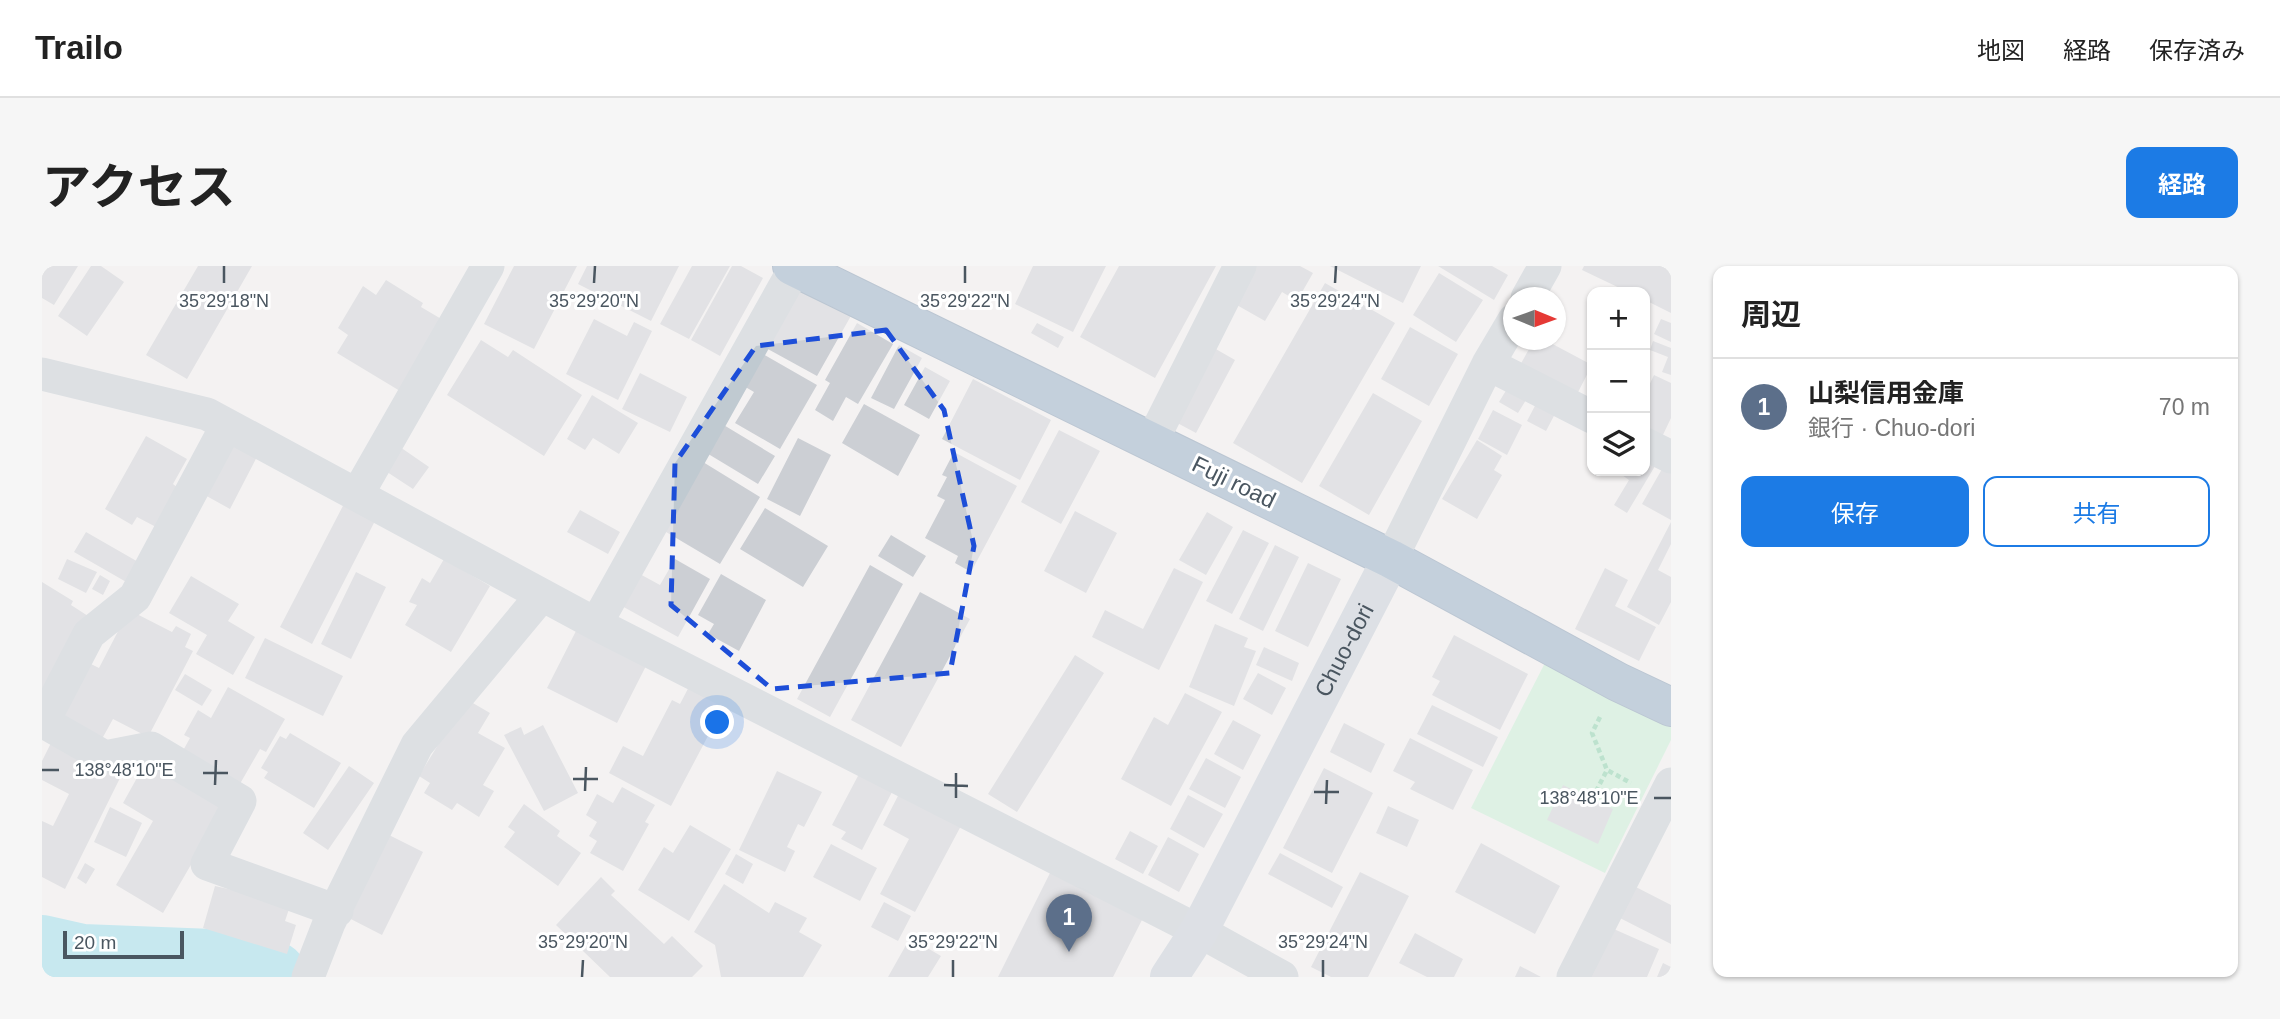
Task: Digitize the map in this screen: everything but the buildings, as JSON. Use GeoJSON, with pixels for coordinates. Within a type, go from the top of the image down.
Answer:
{"type":"FeatureCollection","features":[{"type":"Feature","properties":{"kind":"highway","name":"Fuji road"},"geometry":{"type":"LineString","coordinates":[[795,267],[1391,559],[1618,682],[1671,707]]}},
{"type":"Feature","properties":{"kind":"street"},"geometry":{"type":"LineString","coordinates":[[357,495],[488,266]]}},
{"type":"Feature","properties":{"kind":"street"},"geometry":{"type":"LineString","coordinates":[[1152,441],[1240,266]]}},
{"type":"Feature","properties":{"kind":"street"},"geometry":{"type":"LineString","coordinates":[[1533,287],[1545,266]]}},
{"type":"Feature","properties":{"kind":"street"},"geometry":{"type":"LineString","coordinates":[[596,624],[795,267]]}},
{"type":"Feature","properties":{"kind":"street","name":"Chuo-dori"},"geometry":{"type":"LineString","coordinates":[[1169,977],[1199,931],[1503,339]]}},
{"type":"Feature","properties":{"kind":"street"},"geometry":{"type":"LineString","coordinates":[[1488,364],[1587,414]]}},
{"type":"Feature","properties":{"kind":"street"},"geometry":{"type":"LineString","coordinates":[[42,374],[207,414],[596,624],[1199,931],[1282,977]]}},
{"type":"Feature","properties":{"kind":"street"},"geometry":{"type":"LineString","coordinates":[[227,425],[135,597],[89,634],[43,722],[105,757],[151,748],[240,801],[207,864],[333,917]]}},
{"type":"Feature","properties":{"kind":"street"},"geometry":{"type":"LineString","coordinates":[[1650,446],[1671,457]]}},
{"type":"Feature","properties":{"kind":"street"},"geometry":{"type":"LineString","coordinates":[[308,977],[333,917],[417,745],[542,595]]}},
{"type":"Feature","properties":{"kind":"street"},"geometry":{"type":"LineString","coordinates":[[1573,977],[1667,791]]}},
{"type":"Feature","properties":{"kind":"path"},"geometry":{"type":"LineString","coordinates":[[1618,682],[1592,733],[1607,770],[1667,791]]}},
{"type":"Feature","properties":{"kind":"path"},"geometry":{"type":"LineString","coordinates":[[1592,799],[1607,770]]}},
{"type":"Feature","properties":{"kind":"highlighted area"},"geometry":{"type":"Polygon","coordinates":[[[886,330],[944,410],[974,546],[950,673],[772,689],[671,605],[675,463],[756,346],[886,330]]]}},
{"type":"Feature","properties":{"kind":"green space"},"geometry":{"type":"Polygon","coordinates":[[[1550,653],[1671,721],[1671,740],[1605,873],[1471,808],[1550,653]]]}},
{"type":"Feature","properties":{"kind":"waterway"},"geometry":{"type":"LineString","coordinates":[[42,951],[82,960],[238,966],[272,977]]}},
{"type":"Feature","properties":{"kind":"place","name":"山梨信用金庫"},"geometry":{"type":"Point","coordinates":[1069,952]}}]}
